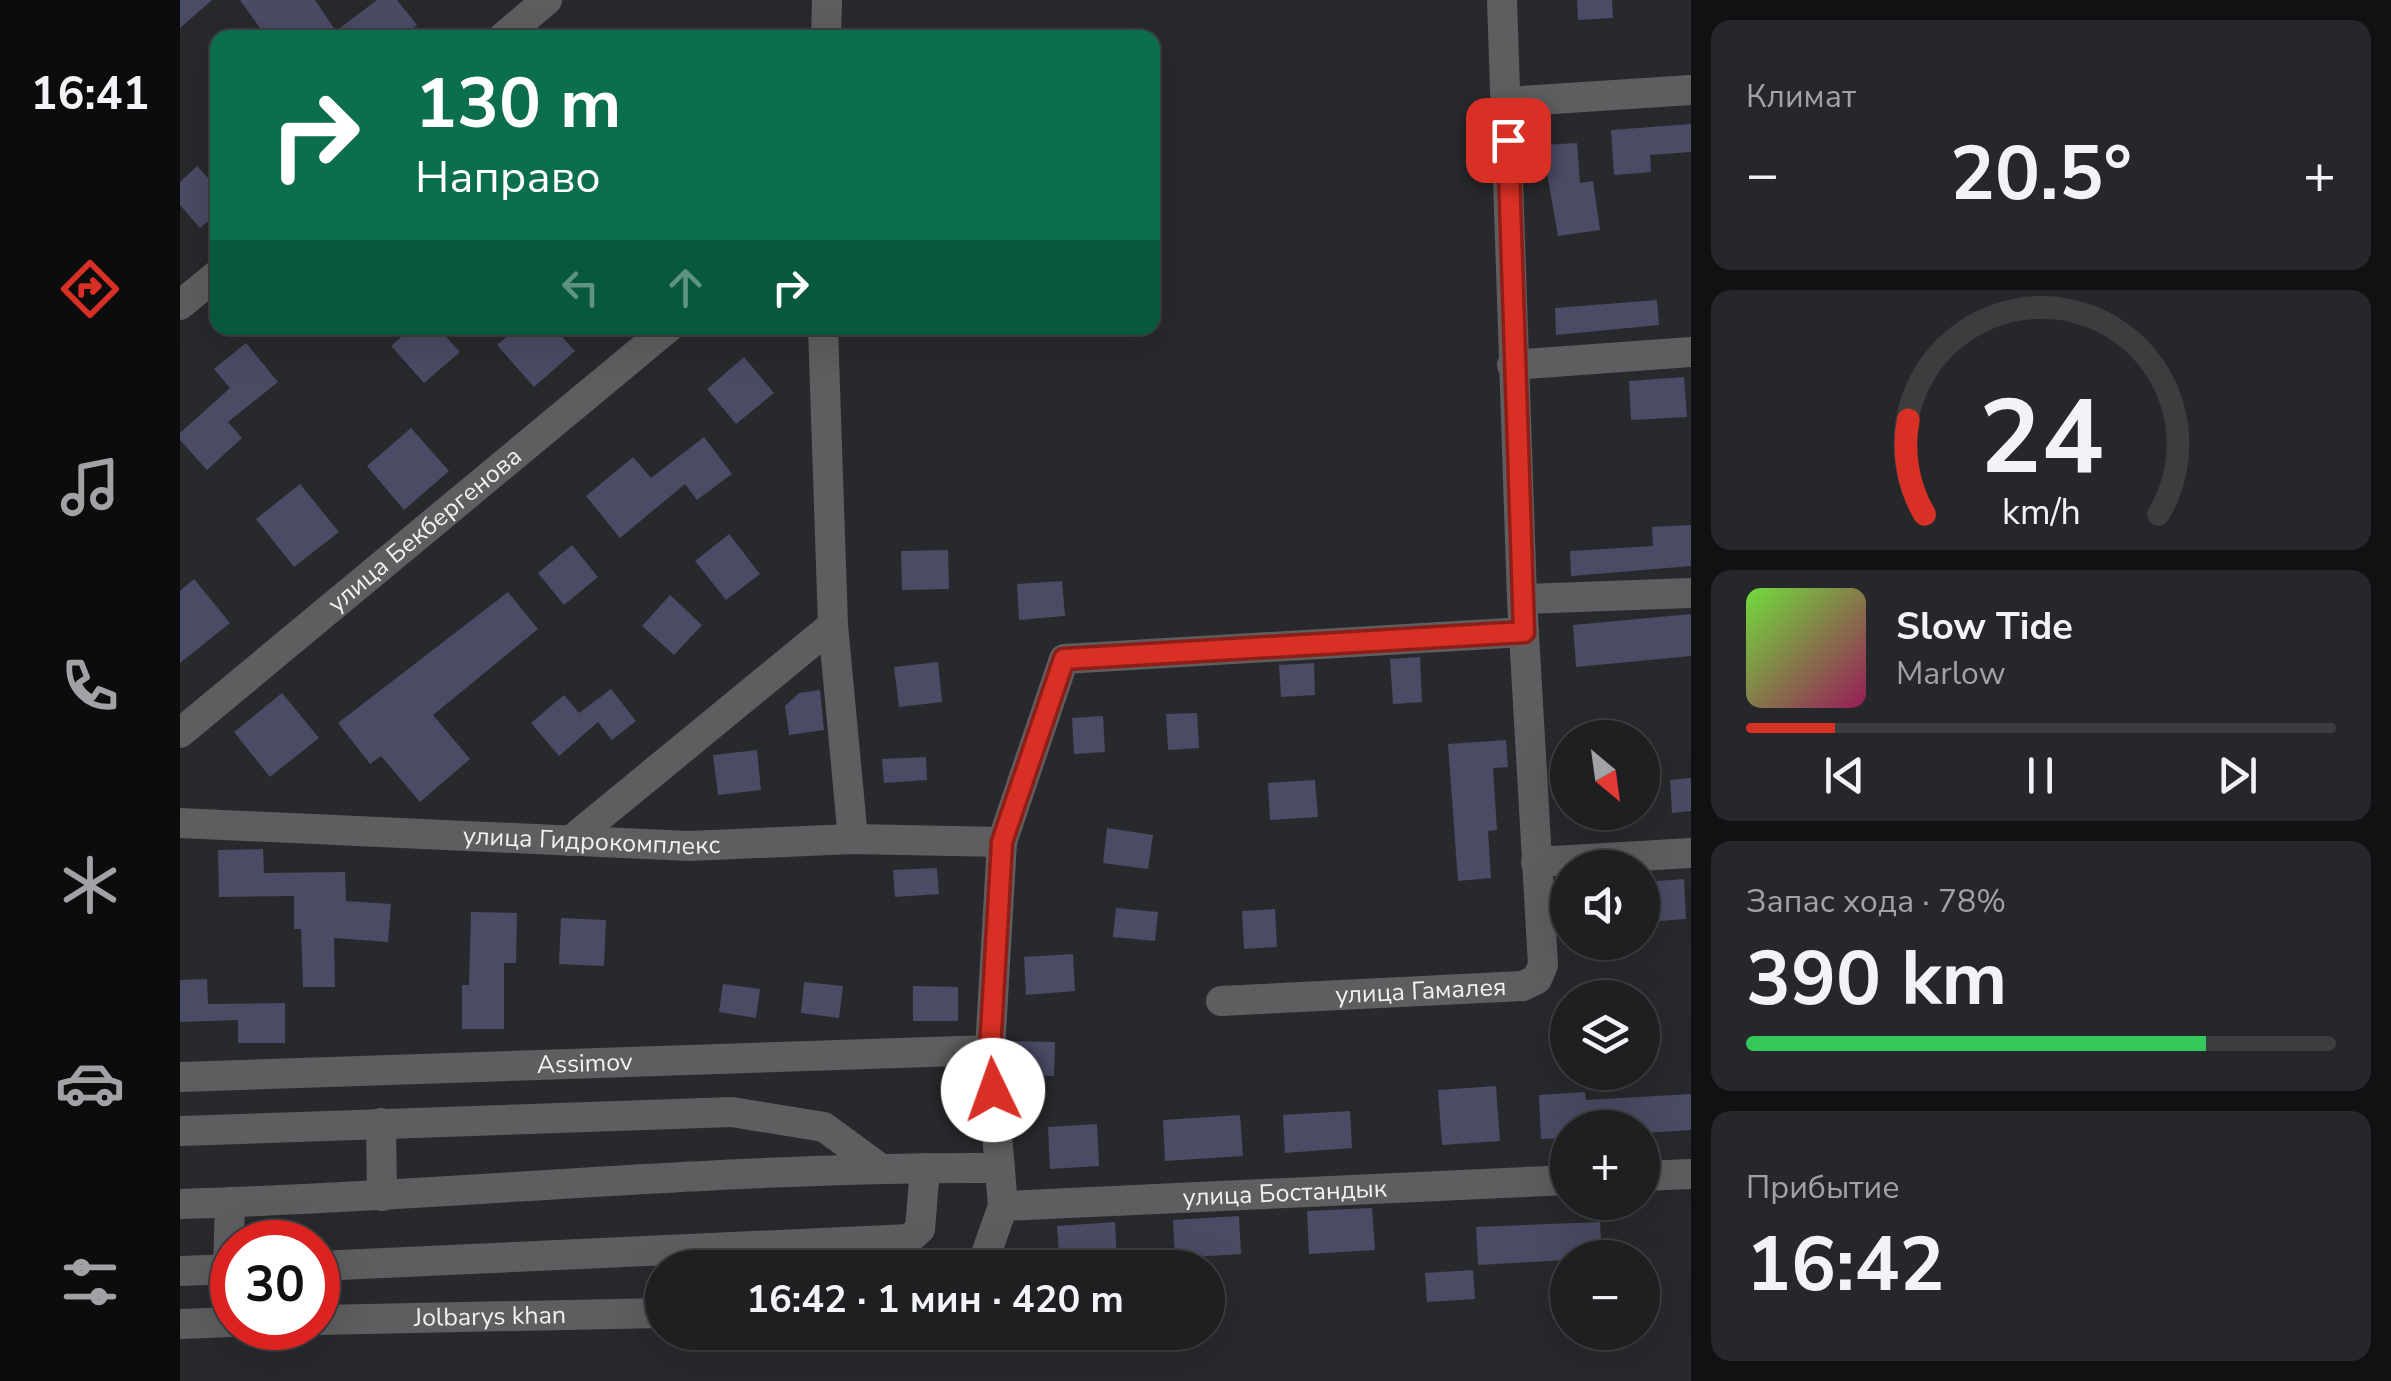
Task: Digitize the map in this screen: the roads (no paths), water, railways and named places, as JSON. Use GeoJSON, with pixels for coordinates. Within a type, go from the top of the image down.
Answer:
{"type":"FeatureCollection","features":[{"type":"Feature","properties":{"kind":"street"},"geometry":{"type":"LineString","coordinates":[[511,30],[546,0]]}},
{"type":"Feature","properties":{"kind":"street"},"geometry":{"type":"LineString","coordinates":[[826,30],[828,0]]}},
{"type":"Feature","properties":{"kind":"street","name":"улица Гамалея"},"geometry":{"type":"LineString","coordinates":[[1221,1001],[1523,986],[1537,979],[1543,966],[1512,366],[1502,0]]}},
{"type":"Feature","properties":{"kind":"street"},"geometry":{"type":"LineString","coordinates":[[1507,102],[1691,90]]}},
{"type":"Feature","properties":{"kind":"street"},"geometry":{"type":"LineString","coordinates":[[180,306],[210,281]]}},
{"type":"Feature","properties":{"kind":"street","name":"улица Бекбергенова"},"geometry":{"type":"LineString","coordinates":[[180,733],[660,335]]}},
{"type":"Feature","properties":{"kind":"street"},"geometry":{"type":"LineString","coordinates":[[822,335],[833,625],[853,840]]}},
{"type":"Feature","properties":{"kind":"street"},"geometry":{"type":"LineString","coordinates":[[1512,366],[1691,352]]}},
{"type":"Feature","properties":{"kind":"street"},"geometry":{"type":"LineString","coordinates":[[1522,599],[1691,593]]}},
{"type":"Feature","properties":{"kind":"street"},"geometry":{"type":"LineString","coordinates":[[570,840],[833,625]]}},
{"type":"Feature","properties":{"kind":"street"},"geometry":{"type":"LineString","coordinates":[[988,1250],[1003,1206],[990,1050],[1002,842],[1064,659],[1524,632]]}},
{"type":"Feature","properties":{"kind":"street","name":"улица Гидрокомплекс"},"geometry":{"type":"LineString","coordinates":[[180,823],[689,846],[853,840],[1002,842]]}},
{"type":"Feature","properties":{"kind":"street"},"geometry":{"type":"LineString","coordinates":[[1536,862],[1691,853]]}},
{"type":"Feature","properties":{"kind":"street","name":"Assimov"},"geometry":{"type":"LineString","coordinates":[[180,1078],[990,1050]]}},
{"type":"Feature","properties":{"kind":"street"},"geometry":{"type":"LineString","coordinates":[[180,1132],[732,1112],[824,1127],[877,1166]]}},
{"type":"Feature","properties":{"kind":"street"},"geometry":{"type":"LineString","coordinates":[[381,1123],[382,1196]]}},
{"type":"Feature","properties":{"kind":"street"},"geometry":{"type":"LineString","coordinates":[[180,1204],[382,1196],[877,1166],[1000,1168]]}},
{"type":"Feature","properties":{"kind":"street"},"geometry":{"type":"LineString","coordinates":[[340,1265],[908,1240],[920,1229],[924,1168]]}},
{"type":"Feature","properties":{"kind":"street"},"geometry":{"type":"LineString","coordinates":[[1660,1175],[1691,1174]]}},
{"type":"Feature","properties":{"kind":"street","name":"улица Бостандык"},"geometry":{"type":"LineString","coordinates":[[1003,1206],[1550,1181]]}},
{"type":"Feature","properties":{"kind":"street"},"geometry":{"type":"LineString","coordinates":[[230,1202],[230,1220]]}},
{"type":"Feature","properties":{"kind":"street"},"geometry":{"type":"LineString","coordinates":[[180,1271],[210,1269]]}},
{"type":"Feature","properties":{"kind":"street","name":"Jolbarys khan"},"geometry":{"type":"LineString","coordinates":[[340,1320],[645,1313]]}},
{"type":"Feature","properties":{"kind":"street"},"geometry":{"type":"LineString","coordinates":[[180,1324],[210,1323]]}}]}
